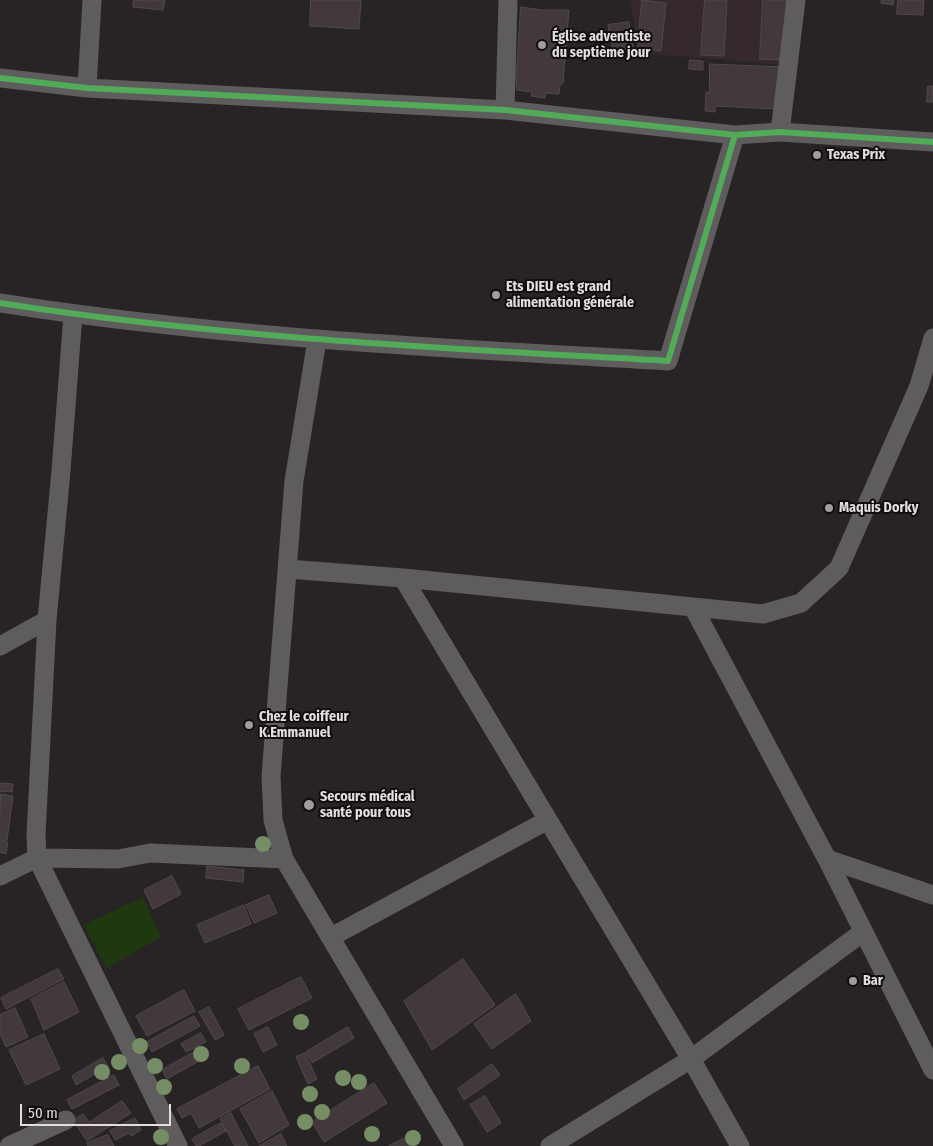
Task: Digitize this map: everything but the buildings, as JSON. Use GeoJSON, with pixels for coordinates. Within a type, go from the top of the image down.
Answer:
{"type":"FeatureCollection","features":[{"type":"Feature","properties":{"kind":"street"},"geometry":{"type":"LineString","coordinates":[[87,88],[92,0]]}},
{"type":"Feature","properties":{"kind":"street"},"geometry":{"type":"LineString","coordinates":[[505,110],[508,0]]}},
{"type":"Feature","properties":{"kind":"street"},"geometry":{"type":"LineString","coordinates":[[780,132],[796,0]]}},
{"type":"Feature","properties":{"kind":"street"},"geometry":{"type":"LineString","coordinates":[[0,78],[87,88],[505,110],[735,135],[780,132],[933,142]]}},
{"type":"Feature","properties":{"kind":"street"},"geometry":{"type":"LineString","coordinates":[[0,303],[73,315],[317,340],[668,361],[735,135]]}},
{"type":"Feature","properties":{"kind":"street"},"geometry":{"type":"LineString","coordinates":[[73,315],[47,620],[36,835],[38,858],[178,1146]]}},
{"type":"Feature","properties":{"kind":"street"},"geometry":{"type":"LineString","coordinates":[[288,569],[403,578],[763,614],[801,603],[839,568],[926,389],[933,338]]}},
{"type":"Feature","properties":{"kind":"street"},"geometry":{"type":"LineString","coordinates":[[317,340],[294,481],[271,776],[273,820],[284,859],[454,1146]]}},
{"type":"Feature","properties":{"kind":"street"},"geometry":{"type":"LineString","coordinates":[[403,578],[691,1059],[740,1146]]}},
{"type":"Feature","properties":{"kind":"street"},"geometry":{"type":"LineString","coordinates":[[693,607],[827,859],[933,1070]]}},
{"type":"Feature","properties":{"kind":"street"},"geometry":{"type":"LineString","coordinates":[[0,646],[47,620]]}},
{"type":"Feature","properties":{"kind":"street"},"geometry":{"type":"LineString","coordinates":[[331,937],[548,820]]}},
{"type":"Feature","properties":{"kind":"street"},"geometry":{"type":"LineString","coordinates":[[0,876],[38,858],[118,859],[150,854],[284,859]]}},
{"type":"Feature","properties":{"kind":"street"},"geometry":{"type":"LineString","coordinates":[[827,859],[933,895]]}},
{"type":"Feature","properties":{"kind":"street"},"geometry":{"type":"LineString","coordinates":[[550,1146],[691,1059],[863,932]]}},
{"type":"Feature","properties":{"kind":"street"},"geometry":{"type":"LineString","coordinates":[[9,1146],[66,1120]]}},
{"type":"Feature","properties":{"kind":"shaded area"},"geometry":{"type":"Polygon","coordinates":[[[630,0],[790,0],[783,65],[639,53],[630,0]]]}},
{"type":"Feature","properties":{"kind":"green space"},"geometry":{"type":"Polygon","coordinates":[[[143,897],[161,937],[107,968],[83,925],[143,897]]]}},
{"type":"Feature","properties":{"kind":"cycle path"},"geometry":{"type":"LineString","coordinates":[[0,78],[87,88],[505,110],[735,135],[780,132],[933,142]]}},
{"type":"Feature","properties":{"kind":"cycle path"},"geometry":{"type":"LineString","coordinates":[[0,303],[166,325],[250,333],[417,346],[668,361],[735,135]]}},
{"type":"Feature","properties":{"kind":"place","name":"Église adventiste du septième jour"},"geometry":{"type":"Point","coordinates":[542,45]}},
{"type":"Feature","properties":{"kind":"place","name":"Texas Prix"},"geometry":{"type":"Point","coordinates":[817,155]}},
{"type":"Feature","properties":{"kind":"place","name":"Ets DIEU est grand alimentation générale"},"geometry":{"type":"Point","coordinates":[496,295]}},
{"type":"Feature","properties":{"kind":"place","name":"Maquis Dorky"},"geometry":{"type":"Point","coordinates":[829,508]}},
{"type":"Feature","properties":{"kind":"place","name":"Chez le coiffeur K.Emmanuel"},"geometry":{"type":"Point","coordinates":[249,725]}},
{"type":"Feature","properties":{"kind":"place","name":"Secours médical santé pour tous"},"geometry":{"type":"Point","coordinates":[309,805]}},
{"type":"Feature","properties":{"kind":"place","name":"Bar"},"geometry":{"type":"Point","coordinates":[853,981]}}]}
